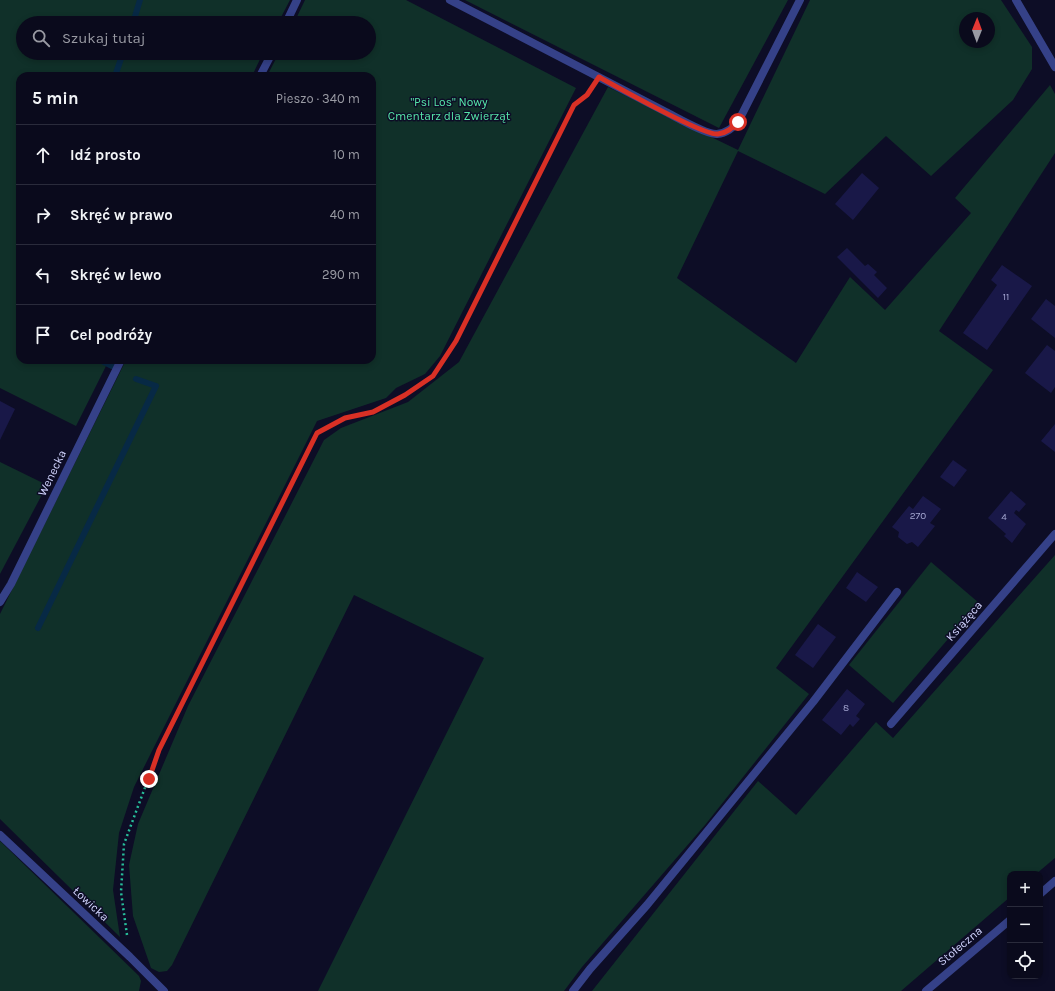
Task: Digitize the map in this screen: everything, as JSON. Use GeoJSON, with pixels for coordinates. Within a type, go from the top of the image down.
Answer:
{"type":"FeatureCollection","features":[{"type":"Feature","properties":{"kind":"street"},"geometry":{"type":"LineString","coordinates":[[289,16],[297,0]]}},
{"type":"Feature","properties":{"kind":"street"},"geometry":{"type":"LineString","coordinates":[[450,0],[696,127],[716,134],[730,130],[738,122],[800,0]]}},
{"type":"Feature","properties":{"kind":"street"},"geometry":{"type":"LineString","coordinates":[[1016,0],[1055,67]]}},
{"type":"Feature","properties":{"kind":"street"},"geometry":{"type":"LineString","coordinates":[[262,72],[268,60]]}},
{"type":"Feature","properties":{"kind":"street","name":"Wenecka"},"geometry":{"type":"LineString","coordinates":[[1,599],[11,584],[119,364]]}},
{"type":"Feature","properties":{"kind":"street","name":"Książęca"},"geometry":{"type":"LineString","coordinates":[[891,724],[1055,534]]}},
{"type":"Feature","properties":{"kind":"street"},"geometry":{"type":"LineString","coordinates":[[573,991],[652,899],[813,702],[897,592]]}},
{"type":"Feature","properties":{"kind":"street","name":"Łowicka"},"geometry":{"type":"LineString","coordinates":[[0,836],[130,957],[164,991]]}},
{"type":"Feature","properties":{"kind":"street"},"geometry":{"type":"LineString","coordinates":[[1043,891],[1055,881]]}},
{"type":"Feature","properties":{"kind":"street","name":"Stołeczna"},"geometry":{"type":"LineString","coordinates":[[926,991],[1007,923]]}},
{"type":"Feature","properties":{"kind":"path"},"geometry":{"type":"LineString","coordinates":[[130,957],[121,892],[124,844],[159,750],[317,433],[345,418],[373,412],[405,395],[433,376],[456,341],[574,105],[587,95],[599,77]]}},
{"type":"Feature","properties":{"kind":"green space"},"geometry":{"type":"Polygon","coordinates":[[[0,0],[290,0],[282,16],[16,16],[16,60],[260,60],[254,72],[16,72],[16,364],[107,364],[76,426],[0,388],[0,0]]]}},
{"type":"Feature","properties":{"kind":"green space","name":"\"Psi Los\" Nowy Cmentarz dla Zwierząt"},"geometry":{"type":"Polygon","coordinates":[[[305,0],[406,0],[576,88],[440,356],[425,374],[396,388],[386,398],[317,421],[134,787],[119,833],[113,890],[120,937],[0,819],[0,614],[124,364],[376,364],[376,72],[269,72],[275,60],[376,60],[376,16],[297,16],[305,0]]]}},
{"type":"Feature","properties":{"kind":"green space"},"geometry":{"type":"Polygon","coordinates":[[[465,0],[788,0],[719,128],[465,0]]]}},
{"type":"Feature","properties":{"kind":"green space"},"geometry":{"type":"Polygon","coordinates":[[[810,0],[1001,0],[1032,47],[1032,69],[1013,100],[931,176],[886,136],[825,194],[738,151],[677,278],[796,363],[850,277],[885,310],[971,213],[955,198],[1050,85],[1055,94],[1055,153],[939,331],[993,370],[776,668],[809,694],[705,825],[582,967],[564,991],[318,991],[484,658],[354,595],[172,965],[167,971],[159,972],[151,968],[133,916],[129,865],[138,824],[188,706],[324,440],[341,428],[408,402],[459,362],[608,87],[738,150],[810,0]]]}},
{"type":"Feature","properties":{"kind":"green space"},"geometry":{"type":"Polygon","coordinates":[[[0,462],[47,485],[0,574],[0,462]]]}},
{"type":"Feature","properties":{"kind":"green space"},"geometry":{"type":"Polygon","coordinates":[[[1055,555],[1055,858],[1040,871],[1007,871],[1007,900],[901,991],[592,991],[758,781],[796,815],[876,722],[893,738],[1055,555]]]}},
{"type":"Feature","properties":{"kind":"green space"},"geometry":{"type":"Polygon","coordinates":[[[931,562],[979,603],[893,703],[849,665],[931,562]]]}},
{"type":"Feature","properties":{"kind":"green space"},"geometry":{"type":"Polygon","coordinates":[[[0,841],[139,976],[141,981],[139,991],[0,991],[0,841]]]}},
{"type":"Feature","properties":{"kind":"building"},"geometry":{"type":"Polygon","coordinates":[[[862,173],[879,188],[853,220],[835,204],[862,173]]]}},
{"type":"Feature","properties":{"kind":"building"},"geometry":{"type":"Polygon","coordinates":[[[847,248],[865,266],[868,264],[877,272],[874,275],[887,288],[878,298],[837,257],[847,248]]]}},
{"type":"Feature","properties":{"kind":"building"},"geometry":{"type":"Polygon","coordinates":[[[1002,265],[1032,286],[987,350],[963,333],[997,285],[991,280],[1002,265]]]}},
{"type":"Feature","properties":{"kind":"building"},"geometry":{"type":"Polygon","coordinates":[[[1046,299],[1055,306],[1055,338],[1031,319],[1046,299]]]}},
{"type":"Feature","properties":{"kind":"building"},"geometry":{"type":"Polygon","coordinates":[[[1047,345],[1055,351],[1055,387],[1051,393],[1025,373],[1047,345]]]}},
{"type":"Feature","properties":{"kind":"building"},"geometry":{"type":"Polygon","coordinates":[[[0,401],[15,409],[0,440],[0,401]]]}},
{"type":"Feature","properties":{"kind":"building"},"geometry":{"type":"Polygon","coordinates":[[[1055,424],[1055,452],[1041,441],[1055,424]]]}},
{"type":"Feature","properties":{"kind":"building"},"geometry":{"type":"Polygon","coordinates":[[[953,460],[967,470],[954,487],[940,477],[953,460]]]}},
{"type":"Feature","properties":{"kind":"building"},"geometry":{"type":"Polygon","coordinates":[[[1011,491],[1026,504],[1019,512],[1016,510],[1014,513],[1026,524],[1012,543],[1004,536],[1006,534],[988,518],[1011,491]]]}},
{"type":"Feature","properties":{"kind":"building"},"geometry":{"type":"Polygon","coordinates":[[[923,496],[941,509],[930,523],[935,526],[918,547],[912,542],[907,544],[898,537],[899,532],[892,527],[909,506],[913,509],[923,496]]]}},
{"type":"Feature","properties":{"kind":"building"},"geometry":{"type":"Polygon","coordinates":[[[857,572],[878,587],[866,602],[846,588],[857,572]]]}},
{"type":"Feature","properties":{"kind":"building"},"geometry":{"type":"Polygon","coordinates":[[[818,624],[836,637],[813,668],[795,655],[818,624]]]}},
{"type":"Feature","properties":{"kind":"building"},"geometry":{"type":"Polygon","coordinates":[[[847,689],[865,704],[856,716],[860,719],[853,727],[850,724],[841,735],[822,720],[847,689]]]}},
{"type":"Feature","properties":{"kind":"waterway"},"geometry":{"type":"LineString","coordinates":[[135,16],[140,0]]}},
{"type":"Feature","properties":{"kind":"waterway"},"geometry":{"type":"LineString","coordinates":[[116,72],[121,60]]}},
{"type":"Feature","properties":{"kind":"waterway"},"geometry":{"type":"LineString","coordinates":[[108,364],[112,366]]}},
{"type":"Feature","properties":{"kind":"waterway"},"geometry":{"type":"LineString","coordinates":[[38,628],[156,386],[136,379]]}},
{"type":"Feature","properties":{"kind":"route"},"geometry":{"type":"LineString","coordinates":[[149,779],[159,750],[317,433],[345,418],[373,412],[405,395],[433,376],[456,341],[574,105],[587,95],[599,77],[696,127],[716,134],[730,130],[738,122]]}}]}
